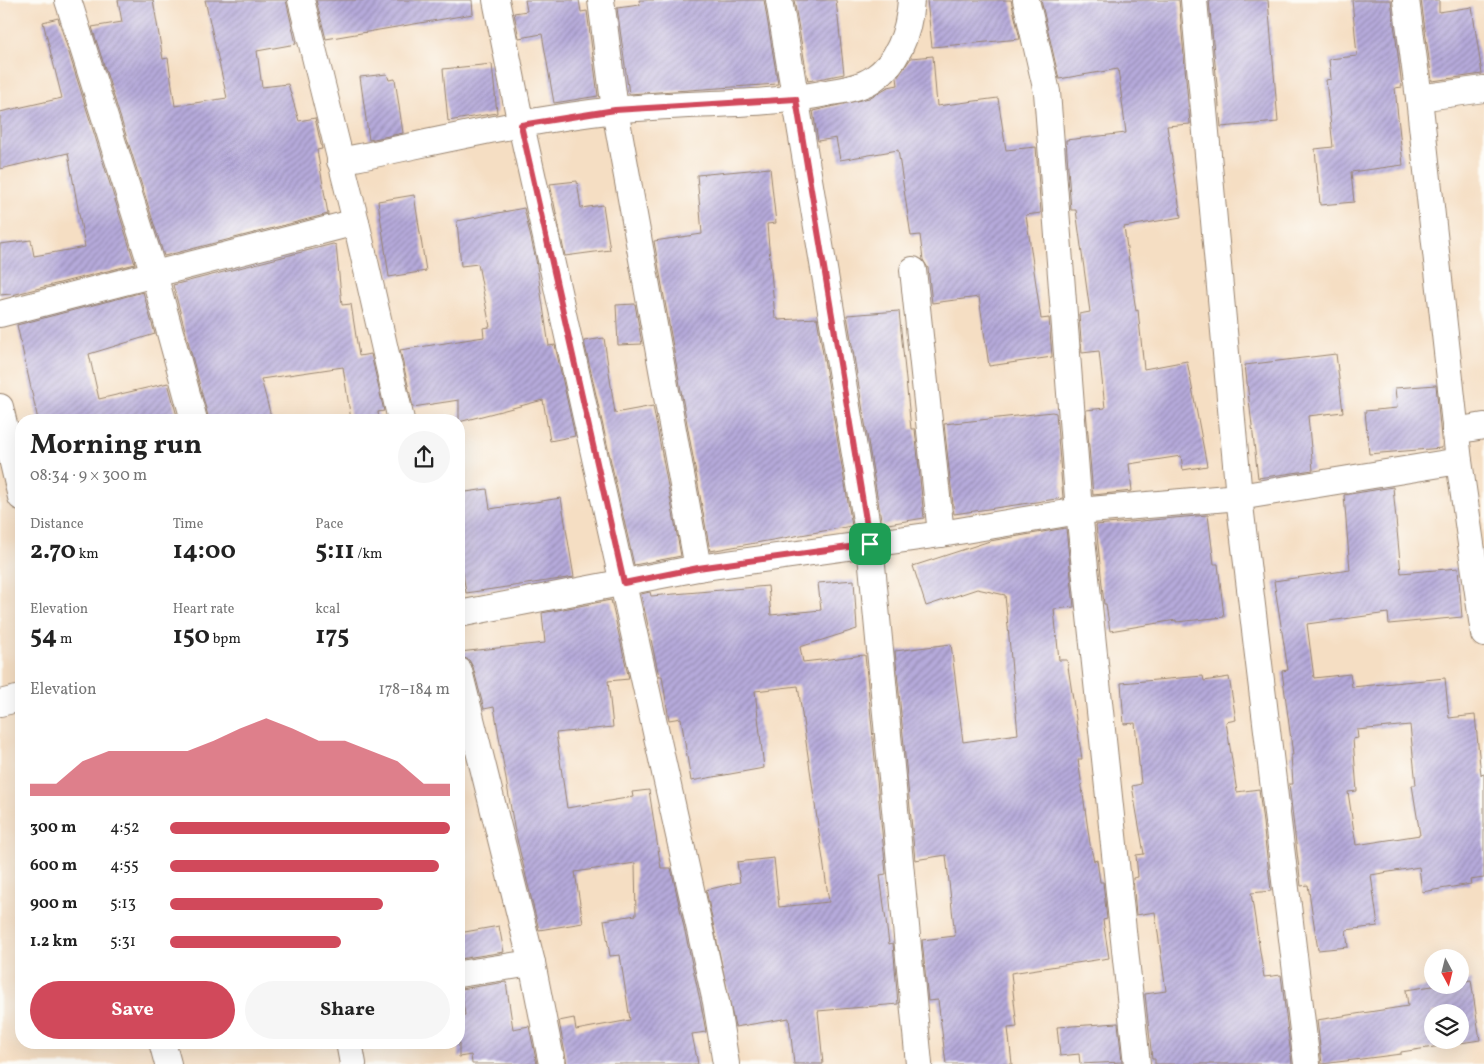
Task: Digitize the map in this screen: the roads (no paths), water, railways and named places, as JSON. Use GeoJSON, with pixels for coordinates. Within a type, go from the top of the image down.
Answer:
{"type":"FeatureCollection","features":[{"type":"Feature","properties":{"kind":"street"},"geometry":{"type":"LineString","coordinates":[[68,0],[154,274],[192,414]]}},
{"type":"Feature","properties":{"kind":"street"},"geometry":{"type":"LineString","coordinates":[[302,0],[356,222],[400,414]]}},
{"type":"Feature","properties":{"kind":"street"},"geometry":{"type":"LineString","coordinates":[[496,0],[521,125],[716,1002],[726,1064]]}},
{"type":"Feature","properties":{"kind":"street"},"geometry":{"type":"LineString","coordinates":[[601,0],[615,110],[698,568]]}},
{"type":"Feature","properties":{"kind":"street"},"geometry":{"type":"LineString","coordinates":[[779,0],[870,544],[919,1064]]}},
{"type":"Feature","properties":{"kind":"street"},"geometry":{"type":"LineString","coordinates":[[340,161],[521,125],[615,110],[796,99],[855,87],[873,79],[886,69],[895,57],[907,30],[911,0]]}},
{"type":"Feature","properties":{"kind":"street"},"geometry":{"type":"LineString","coordinates":[[1026,0],[1047,92],[1079,511],[1137,1064]]}},
{"type":"Feature","properties":{"kind":"street"},"geometry":{"type":"LineString","coordinates":[[1194,0],[1239,497],[1307,1064]]}},
{"type":"Feature","properties":{"kind":"street"},"geometry":{"type":"LineString","coordinates":[[1406,0],[1419,98],[1459,461],[1484,634]]}},
{"type":"Feature","properties":{"kind":"street"},"geometry":{"type":"LineString","coordinates":[[1419,98],[1484,89]]}},
{"type":"Feature","properties":{"kind":"street"},"geometry":{"type":"LineString","coordinates":[[0,314],[356,222]]}},
{"type":"Feature","properties":{"kind":"street"},"geometry":{"type":"LineString","coordinates":[[913,270],[941,534]]}},
{"type":"Feature","properties":{"kind":"street"},"geometry":{"type":"LineString","coordinates":[[0,408],[15,472]]}},
{"type":"Feature","properties":{"kind":"street"},"geometry":{"type":"LineString","coordinates":[[1456,431],[1484,426]]}},
{"type":"Feature","properties":{"kind":"street"},"geometry":{"type":"LineString","coordinates":[[465,613],[698,568],[941,534],[1079,511],[1239,497],[1459,461]]}},
{"type":"Feature","properties":{"kind":"street"},"geometry":{"type":"LineString","coordinates":[[465,695],[532,963],[552,1064]]}},
{"type":"Feature","properties":{"kind":"street"},"geometry":{"type":"LineString","coordinates":[[0,703],[15,699]]}},
{"type":"Feature","properties":{"kind":"street"},"geometry":{"type":"LineString","coordinates":[[465,973],[532,963]]}},
{"type":"Feature","properties":{"kind":"street"},"geometry":{"type":"LineString","coordinates":[[164,1049],[168,1064]]}},
{"type":"Feature","properties":{"kind":"street"},"geometry":{"type":"LineString","coordinates":[[351,1049],[354,1064]]}}]}
